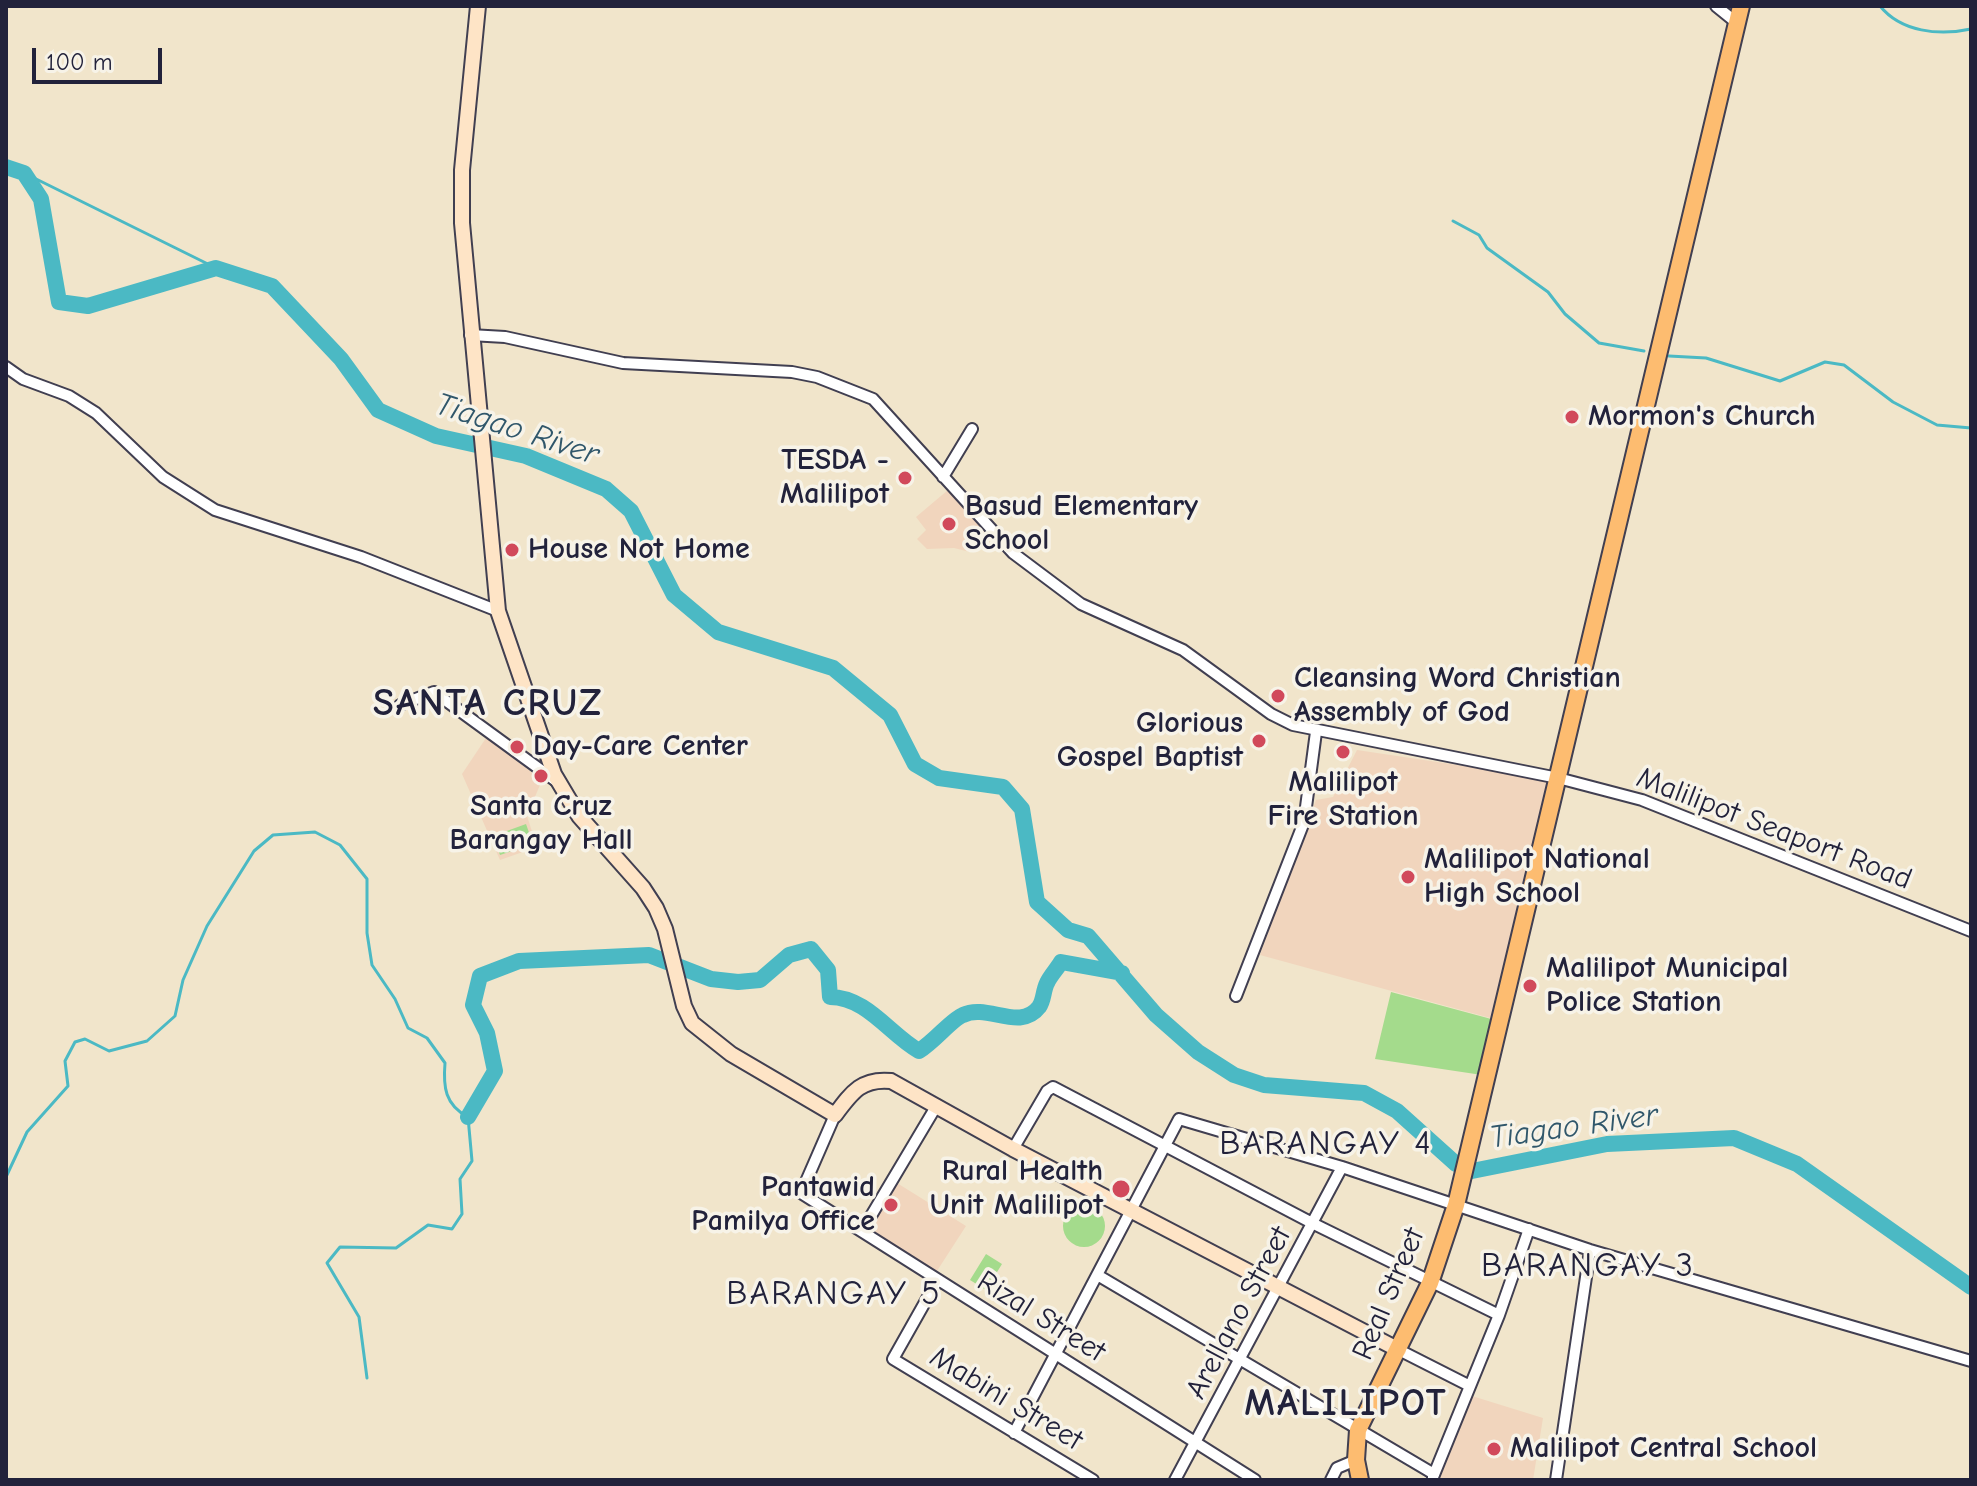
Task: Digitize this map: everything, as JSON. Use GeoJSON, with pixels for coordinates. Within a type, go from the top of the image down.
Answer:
{"type":"FeatureCollection","features":[{"type":"Feature","properties":{"kind":"main road","name":"Real Street"},"geometry":{"type":"LineString","coordinates":[[1360,1480],[1356,1460],[1358,1430],[1430,1283],[1456,1205],[1739,14]]}},
{"type":"Feature","properties":{"kind":"street"},"geometry":{"type":"LineString","coordinates":[[478,6],[462,170],[462,223],[498,611],[558,782],[579,816],[643,888],[665,929],[684,1006],[692,1023],[708,1038],[835,1115],[861,1084],[873,1079],[891,1081],[1013,1149],[1470,1386]]}},
{"type":"Feature","properties":{"kind":"street"},"geometry":{"type":"LineString","coordinates":[[1716,6],[1739,14]]}},
{"type":"Feature","properties":{"kind":"street","name":"Malilipot Seaport Road"},"geometry":{"type":"LineString","coordinates":[[470,335],[505,337],[623,363],[766,368],[817,377],[873,399],[884,407],[998,539],[1081,604],[1166,640],[1271,714],[1316,732],[1558,778],[1642,800],[1971,931]]}},
{"type":"Feature","properties":{"kind":"street"},"geometry":{"type":"LineString","coordinates":[[6,367],[23,379],[69,396],[96,413],[163,477],[215,510],[361,557],[449,595],[498,611]]}},
{"type":"Feature","properties":{"kind":"street"},"geometry":{"type":"LineString","coordinates":[[943,477],[972,429]]}},
{"type":"Feature","properties":{"kind":"street"},"geometry":{"type":"LineString","coordinates":[[400,705],[434,692],[558,782]]}},
{"type":"Feature","properties":{"kind":"street"},"geometry":{"type":"LineString","coordinates":[[1236,996],[1304,822],[1316,732]]}},
{"type":"Feature","properties":{"kind":"street"},"geometry":{"type":"LineString","coordinates":[[1013,1149],[1047,1091],[1053,1087],[1314,1224],[1499,1315]]}},
{"type":"Feature","properties":{"kind":"street"},"geometry":{"type":"LineString","coordinates":[[862,1231],[937,1105]]}},
{"type":"Feature","properties":{"kind":"street","name":"Rizal Street"},"geometry":{"type":"LineString","coordinates":[[835,1115],[801,1193],[1255,1480]]}},
{"type":"Feature","properties":{"kind":"street"},"geometry":{"type":"LineString","coordinates":[[1014,1433],[1133,1212],[1179,1119],[1342,1167],[1590,1250],[1971,1361]]}},
{"type":"Feature","properties":{"kind":"street","name":"Arellano Street"},"geometry":{"type":"LineString","coordinates":[[1175,1480],[1342,1167]]}},
{"type":"Feature","properties":{"kind":"street"},"geometry":{"type":"LineString","coordinates":[[1099,1276],[1433,1477],[1499,1315],[1529,1229]]}},
{"type":"Feature","properties":{"kind":"street"},"geometry":{"type":"LineString","coordinates":[[1556,1480],[1590,1250]]}},
{"type":"Feature","properties":{"kind":"street","name":"Mabini Street"},"geometry":{"type":"LineString","coordinates":[[937,1281],[893,1359],[1093,1480]]}},
{"type":"Feature","properties":{"kind":"street"},"geometry":{"type":"LineString","coordinates":[[1331,1480],[1337,1468],[1356,1460]]}},
{"type":"Feature","properties":{"kind":"shaded area","name":"Basud Elementary School"},"geometry":{"type":"Polygon","coordinates":[[[948,490],[990,538],[979,537],[970,552],[954,548],[927,549],[917,539],[926,530],[916,517],[948,490]]]}},
{"type":"Feature","properties":{"kind":"shaded area"},"geometry":{"type":"Polygon","coordinates":[[[486,738],[542,780],[527,816],[537,847],[500,860],[462,774],[486,738]]]}},
{"type":"Feature","properties":{"kind":"shaded area","name":"Malilipot National High School"},"geometry":{"type":"Polygon","coordinates":[[[1357,750],[1551,779],[1494,1019],[1260,955],[1316,800],[1333,797],[1357,750]]]}},
{"type":"Feature","properties":{"kind":"shaded area"},"geometry":{"type":"Polygon","coordinates":[[[897,1183],[966,1226],[935,1274],[867,1230],[897,1183]]]}},
{"type":"Feature","properties":{"kind":"shaded area","name":"Malilipot Central School"},"geometry":{"type":"Polygon","coordinates":[[[1472,1396],[1543,1418],[1533,1480],[1438,1480],[1472,1396]]]}},
{"type":"Feature","properties":{"kind":"green space"},"geometry":{"type":"Polygon","coordinates":[[[526,824],[533,844],[500,855],[493,836],[526,824]]]}},
{"type":"Feature","properties":{"kind":"green space"},"geometry":{"type":"Polygon","coordinates":[[[1391,992],[1495,1020],[1482,1075],[1375,1059],[1391,992]]]}},
{"type":"Feature","properties":{"kind":"green space"},"geometry":{"type":"Polygon","coordinates":[[[1084,1205],[1099,1211],[1105,1226],[1099,1241],[1084,1247],[1069,1241],[1063,1226],[1069,1211],[1084,1205]]]}},
{"type":"Feature","properties":{"kind":"green space"},"geometry":{"type":"Polygon","coordinates":[[[986,1254],[1002,1264],[986,1290],[970,1280],[986,1254]]]}},
{"type":"Feature","properties":{"kind":"waterway"},"geometry":{"type":"LineString","coordinates":[[1880,6],[1899,22],[1921,30],[1946,32],[1971,29]]}},
{"type":"Feature","properties":{"kind":"waterway","name":"Tiagao River"},"geometry":{"type":"LineString","coordinates":[[6,167],[24,173],[41,199],[59,302],[88,306],[216,268],[272,286],[341,359],[378,410],[436,436],[526,456],[606,489],[631,511],[674,595],[718,632],[833,668],[890,715],[915,764],[939,778],[1003,787],[1022,809],[1037,902],[1068,930],[1088,936],[1156,1015],[1198,1052],[1234,1075],[1264,1085],[1364,1093],[1397,1111],[1456,1164],[1472,1171],[1607,1144],[1734,1138],[1797,1164],[1971,1287]]}},
{"type":"Feature","properties":{"kind":"waterway"},"geometry":{"type":"LineString","coordinates":[[24,173],[216,268]]}},
{"type":"Feature","properties":{"kind":"waterway"},"geometry":{"type":"LineString","coordinates":[[1453,221],[1479,235],[1487,248],[1548,292],[1565,314],[1599,343],[1644,351]]}},
{"type":"Feature","properties":{"kind":"waterway"},"geometry":{"type":"LineString","coordinates":[[1669,356],[1706,358],[1780,381],[1825,362],[1844,365],[1893,402],[1937,425],[1971,428]]}},
{"type":"Feature","properties":{"kind":"waterway"},"geometry":{"type":"LineString","coordinates":[[6,1177],[27,1132],[68,1086],[65,1061],[75,1042],[85,1039],[109,1051],[147,1041],[175,1016],[183,980],[207,926],[254,851],[273,835],[315,832],[340,845],[367,879],[367,933],[372,965],[395,999],[408,1028],[427,1038],[445,1063],[447,1094],[454,1107],[468,1117],[472,1161],[460,1179],[462,1214],[452,1229],[428,1225],[396,1248],[340,1247],[327,1263],[359,1317],[367,1378]]}},
{"type":"Feature","properties":{"kind":"waterway"},"geometry":{"type":"LineString","coordinates":[[468,1117],[495,1071],[487,1033],[473,1005],[480,976],[519,961],[649,955],[711,979],[738,982],[760,980],[789,955],[811,949],[828,970],[830,997],[855,1003],[867,1010],[919,1051],[954,1021],[972,1012],[1013,1017],[1031,1014],[1041,1004],[1047,983],[1061,962],[1122,973]]}},
{"type":"Feature","properties":{"kind":"waterway"},"geometry":{"type":"LineString","coordinates":[[6,1479],[11,1480]]}},
{"type":"Feature","properties":{"kind":"place","name":"Mormon's Church"},"geometry":{"type":"Point","coordinates":[1572,417]}},
{"type":"Feature","properties":{"kind":"place","name":"TESDA - Malilipot"},"geometry":{"type":"Point","coordinates":[905,478]}},
{"type":"Feature","properties":{"kind":"place","name":"Basud Elementary School"},"geometry":{"type":"Point","coordinates":[949,524]}},
{"type":"Feature","properties":{"kind":"place","name":"House Not Home"},"geometry":{"type":"Point","coordinates":[512,550]}},
{"type":"Feature","properties":{"kind":"place","name":"Cleansing Word Christian Assembly of God"},"geometry":{"type":"Point","coordinates":[1278,696]}},
{"type":"Feature","properties":{"kind":"place","name":"Glorious Gospel Baptist"},"geometry":{"type":"Point","coordinates":[1259,741]}},
{"type":"Feature","properties":{"kind":"place","name":"Day-Care Center"},"geometry":{"type":"Point","coordinates":[517,747]}},
{"type":"Feature","properties":{"kind":"place","name":"Malilipot Fire Station"},"geometry":{"type":"Point","coordinates":[1343,752]}},
{"type":"Feature","properties":{"kind":"place","name":"Santa Cruz Barangay Hall"},"geometry":{"type":"Point","coordinates":[541,776]}},
{"type":"Feature","properties":{"kind":"place","name":"Malilipot National High School"},"geometry":{"type":"Point","coordinates":[1408,877]}},
{"type":"Feature","properties":{"kind":"place","name":"Malilipot Municipal Police Station"},"geometry":{"type":"Point","coordinates":[1530,986]}},
{"type":"Feature","properties":{"kind":"place","name":"Rural Health Unit Malilipot"},"geometry":{"type":"Point","coordinates":[1121,1189]}},
{"type":"Feature","properties":{"kind":"place","name":"Pantawid Pamilya Office"},"geometry":{"type":"Point","coordinates":[891,1205]}},
{"type":"Feature","properties":{"kind":"place","name":"Malilipot Central School"},"geometry":{"type":"Point","coordinates":[1494,1449]}},
{"type":"Feature","properties":{"kind":"district","name":"SANTA CRUZ"},"geometry":{"type":"Point","coordinates":[488,704]}},
{"type":"Feature","properties":{"kind":"district","name":"BARANGAY 4"},"geometry":{"type":"Point","coordinates":[1326,1144]}},
{"type":"Feature","properties":{"kind":"district","name":"BARANGAY 3"},"geometry":{"type":"Point","coordinates":[1588,1266]}},
{"type":"Feature","properties":{"kind":"district","name":"BARANGAY 5"},"geometry":{"type":"Point","coordinates":[834,1294]}},
{"type":"Feature","properties":{"kind":"district","name":"MALILIPOT"},"geometry":{"type":"Point","coordinates":[1346,1404]}}]}
